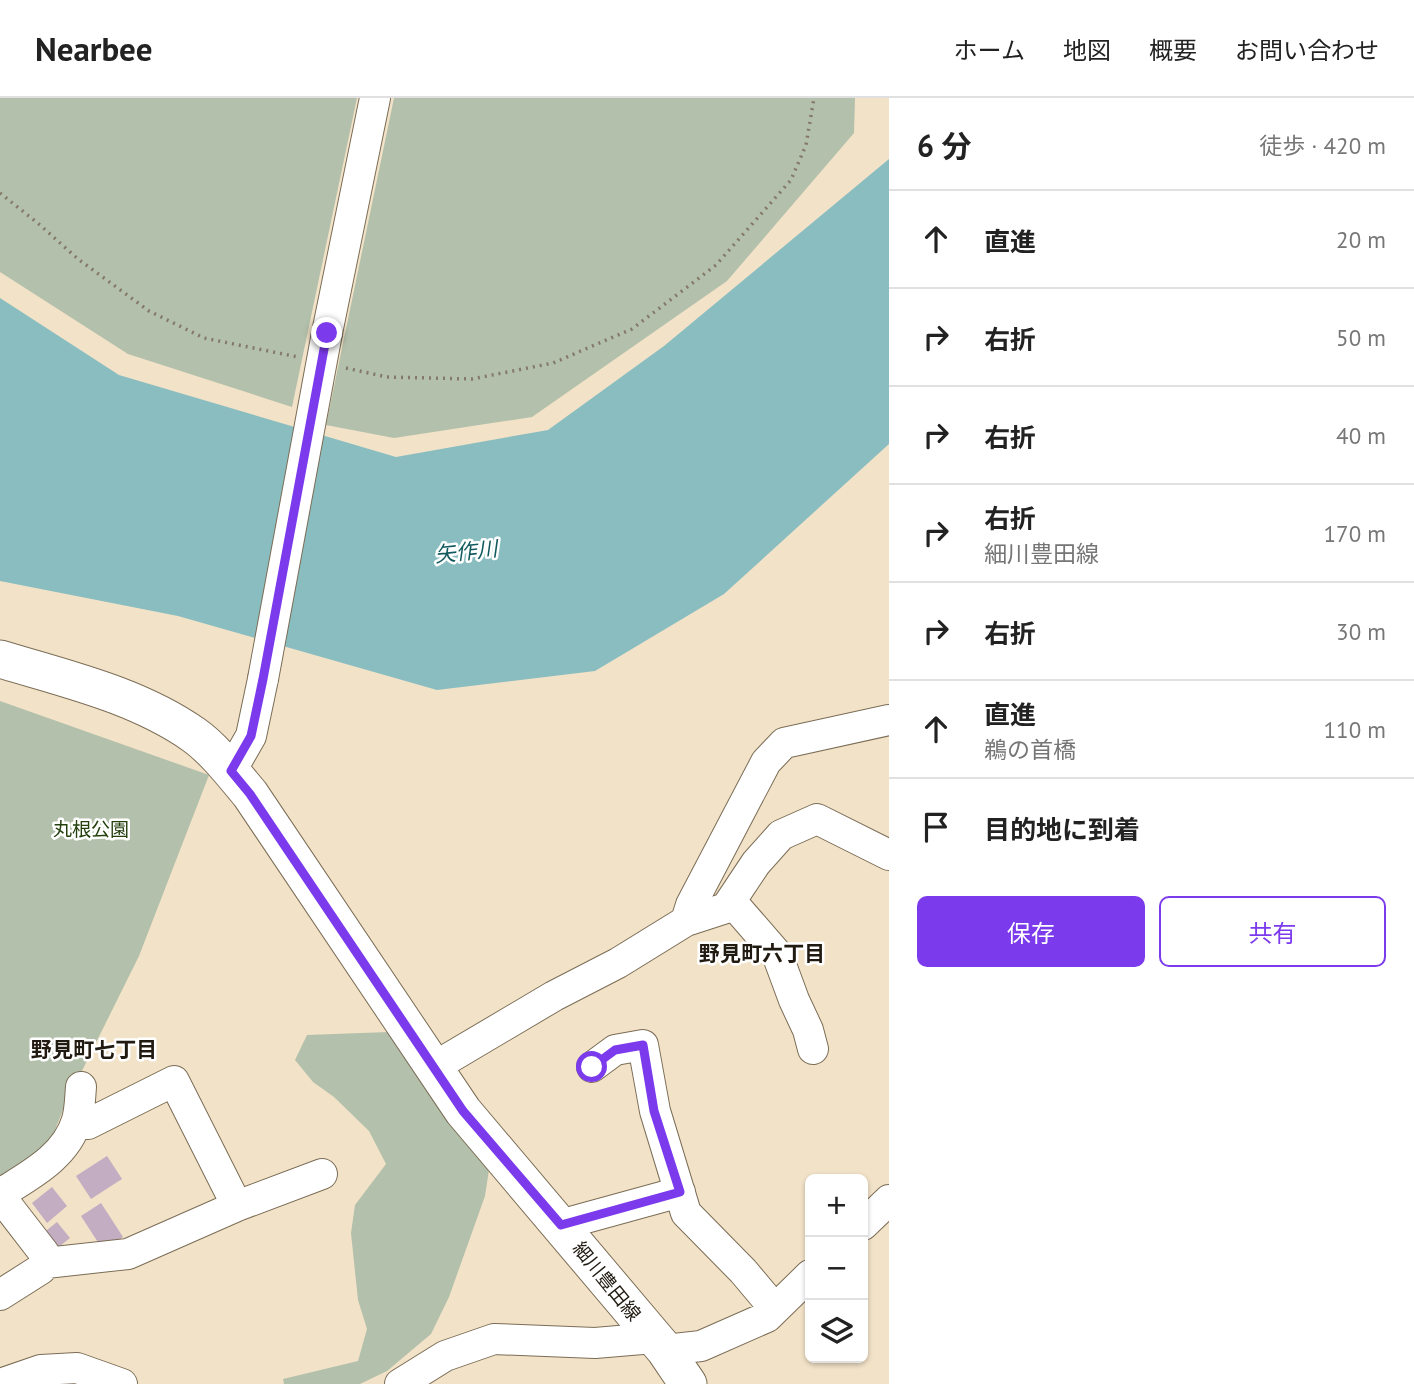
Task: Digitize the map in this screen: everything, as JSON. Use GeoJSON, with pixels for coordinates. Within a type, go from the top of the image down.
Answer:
{"type":"FeatureCollection","features":[{"type":"Feature","properties":{"kind":"main road","name":"細川豊田線"},"geometry":{"type":"LineString","coordinates":[[0,659],[94,687],[144,706],[195,736],[231,771],[250,794],[463,1111],[561,1225],[659,1344],[688,1384]]}},
{"type":"Feature","properties":{"kind":"street"},"geometry":{"type":"LineString","coordinates":[[231,771],[251,736],[327,333],[375,98]]}},
{"type":"Feature","properties":{"kind":"street"},"geometry":{"type":"LineString","coordinates":[[685,921],[752,786],[766,762],[784,743],[889,720]]}},
{"type":"Feature","properties":{"kind":"street"},"geometry":{"type":"LineString","coordinates":[[434,1067],[554,996],[618,963],[685,921],[726,908],[756,863],[781,835],[817,819],[889,855]]}},
{"type":"Feature","properties":{"kind":"street"},"geometry":{"type":"LineString","coordinates":[[731,901],[777,954],[813,1049]]}},
{"type":"Feature","properties":{"kind":"street"},"geometry":{"type":"LineString","coordinates":[[592,1067],[615,1050],[643,1045],[654,1111],[686,1213],[743,1271],[775,1309]]}},
{"type":"Feature","properties":{"kind":"street"},"geometry":{"type":"LineString","coordinates":[[77,1120],[88,1124],[174,1081],[237,1206]]}},
{"type":"Feature","properties":{"kind":"street"},"geometry":{"type":"LineString","coordinates":[[46,1263],[44,1253],[0,1195],[39,1170],[59,1152],[77,1120],[81,1087]]}},
{"type":"Feature","properties":{"kind":"street"},"geometry":{"type":"LineString","coordinates":[[0,1295],[46,1263],[128,1254],[237,1206],[322,1174]]}},
{"type":"Feature","properties":{"kind":"street"},"geometry":{"type":"LineString","coordinates":[[561,1225],[680,1192]]}},
{"type":"Feature","properties":{"kind":"street"},"geometry":{"type":"LineString","coordinates":[[868,1220],[889,1200]]}},
{"type":"Feature","properties":{"kind":"street"},"geometry":{"type":"LineString","coordinates":[[400,1384],[446,1356],[494,1339],[701,1346],[767,1317],[805,1280]]}},
{"type":"Feature","properties":{"kind":"street"},"geometry":{"type":"LineString","coordinates":[[0,1384],[41,1370],[77,1368],[122,1384]]}},
{"type":"Feature","properties":{"kind":"path"},"geometry":{"type":"LineString","coordinates":[[334,365],[387,377],[472,379],[553,363],[632,329],[716,265],[791,180],[806,145],[814,98]]}},
{"type":"Feature","properties":{"kind":"path"},"geometry":{"type":"LineString","coordinates":[[0,193],[78,259],[149,311],[204,338],[307,359]]}},
{"type":"Feature","properties":{"kind":"green space"},"geometry":{"type":"Polygon","coordinates":[[[0,98],[357,98],[292,407],[128,354],[0,272],[0,98]]]}},
{"type":"Feature","properties":{"kind":"green space"},"geometry":{"type":"Polygon","coordinates":[[[394,98],[855,98],[854,133],[727,281],[532,417],[394,438],[326,425],[394,98]]]}},
{"type":"Feature","properties":{"kind":"green space","name":"丸根公園"},"geometry":{"type":"Polygon","coordinates":[[[0,701],[209,775],[139,956],[65,1105],[53,1135],[31,1164],[0,1180],[0,701]]]}},
{"type":"Feature","properties":{"kind":"green space"},"geometry":{"type":"Polygon","coordinates":[[[389,1032],[490,1163],[485,1196],[449,1297],[431,1334],[387,1371],[360,1384],[284,1384],[283,1379],[358,1361],[367,1329],[358,1300],[351,1233],[355,1205],[386,1164],[369,1131],[334,1097],[313,1082],[295,1060],[307,1035],[389,1032]]]}},
{"type":"Feature","properties":{"kind":"water","name":"矢作川"},"geometry":{"type":"Polygon","coordinates":[[[889,159],[889,444],[724,594],[595,671],[437,690],[178,616],[0,581],[0,298],[119,375],[396,457],[548,430],[664,346],[889,159]]]}},
{"type":"Feature","properties":{"kind":"building"},"geometry":{"type":"Polygon","coordinates":[[[107,1156],[122,1179],[91,1199],[76,1176],[107,1156]]]}},
{"type":"Feature","properties":{"kind":"building"},"geometry":{"type":"Polygon","coordinates":[[[52,1187],[67,1206],[47,1223],[32,1203],[52,1187]]]}},
{"type":"Feature","properties":{"kind":"building"},"geometry":{"type":"Polygon","coordinates":[[[101,1203],[123,1237],[103,1250],[81,1216],[101,1203]]]}},
{"type":"Feature","properties":{"kind":"building"},"geometry":{"type":"Polygon","coordinates":[[[57,1222],[70,1238],[55,1250],[42,1234],[57,1222]]]}},
{"type":"Feature","properties":{"kind":"district","name":"野見町六丁目"},"geometry":{"type":"Point","coordinates":[762,954]}},
{"type":"Feature","properties":{"kind":"district","name":"野見町七丁目"},"geometry":{"type":"Point","coordinates":[94,1050]}},
{"type":"Feature","properties":{"kind":"route"},"geometry":{"type":"LineString","coordinates":[[327,333],[251,736],[231,771],[250,794],[463,1111],[561,1225],[680,1192],[654,1111],[643,1045],[615,1050],[592,1067]]}}]}
